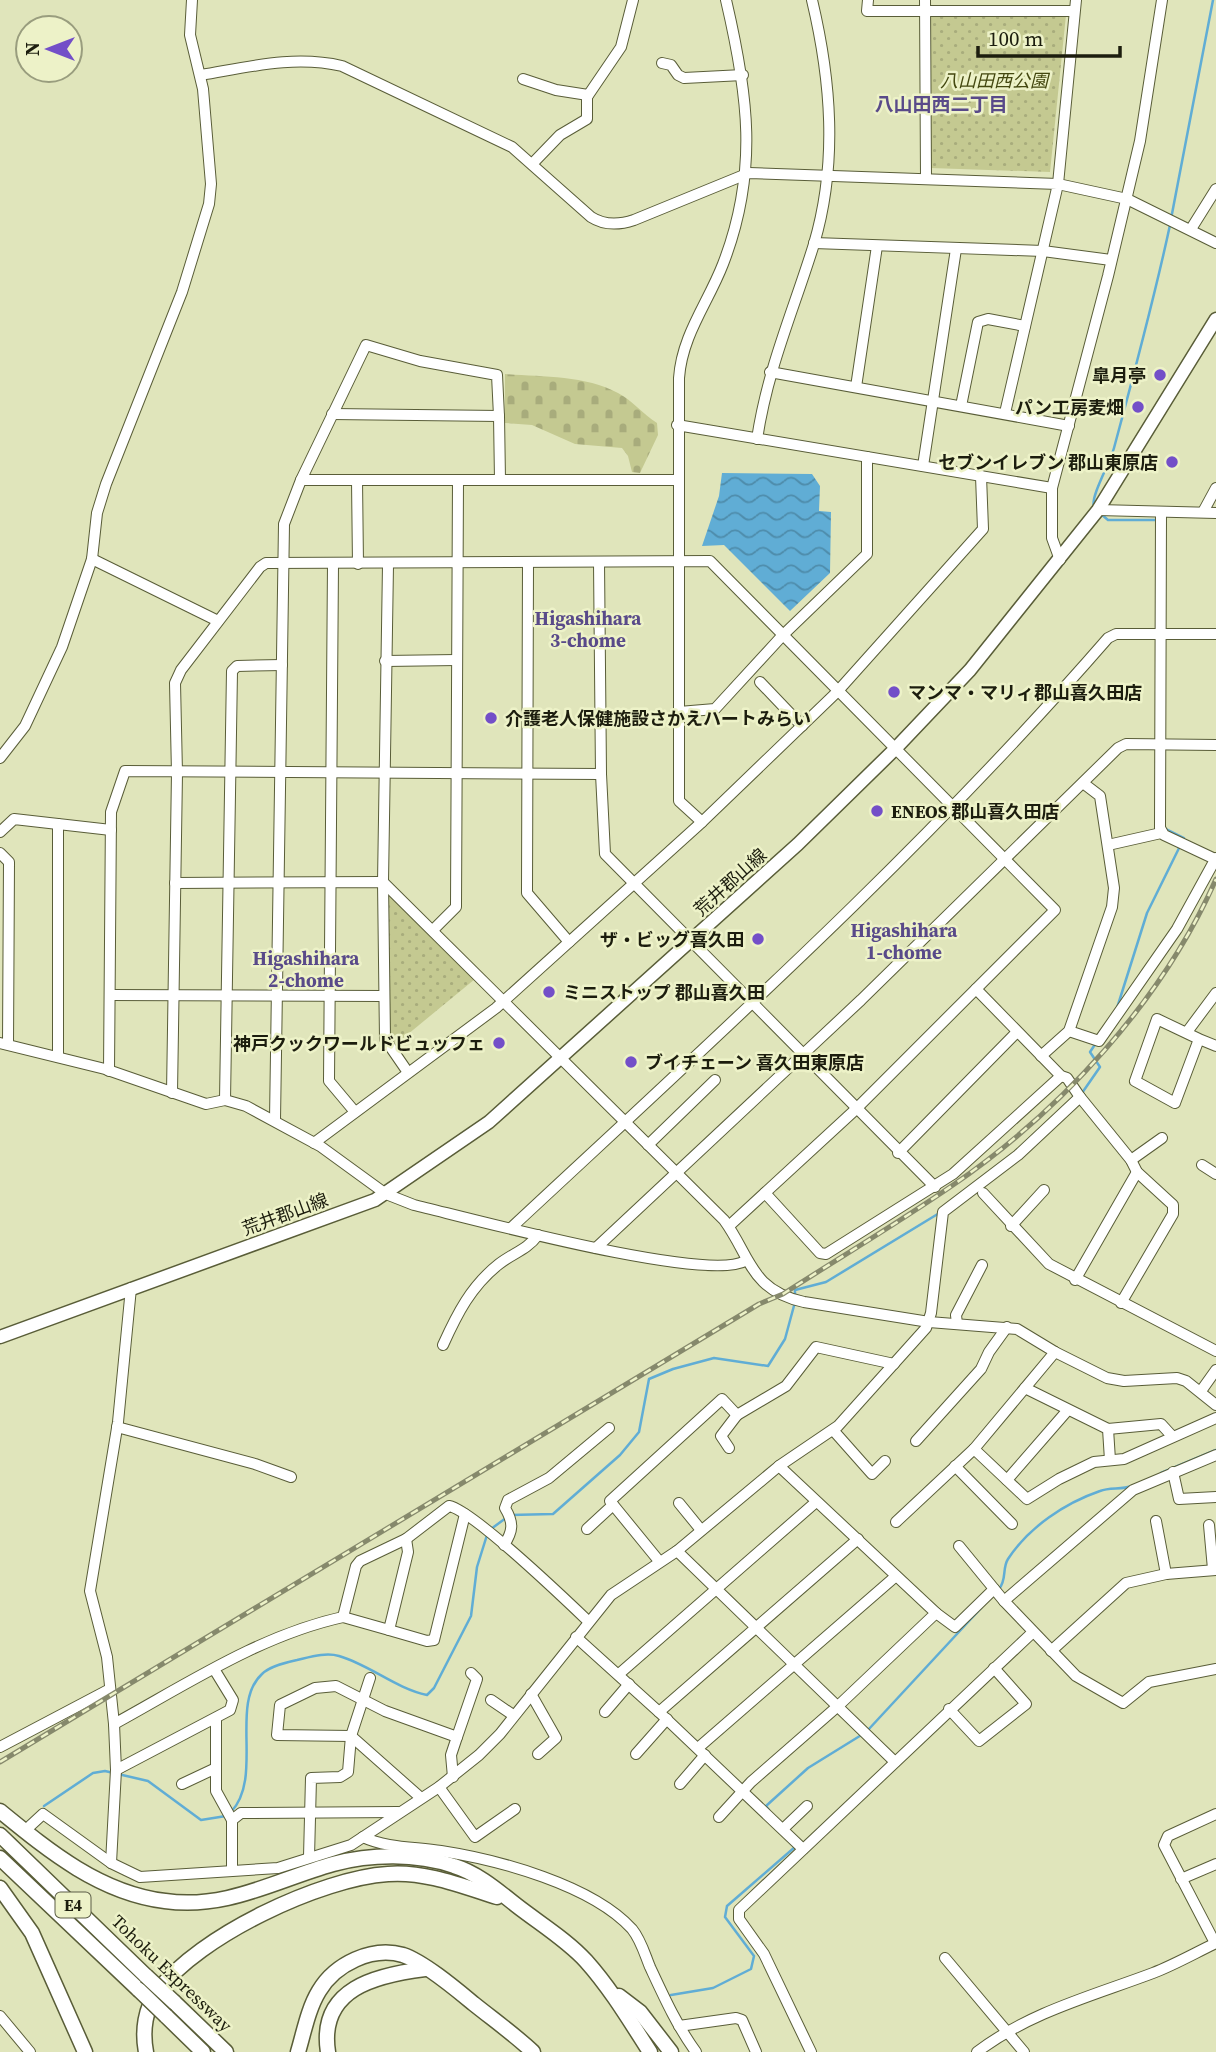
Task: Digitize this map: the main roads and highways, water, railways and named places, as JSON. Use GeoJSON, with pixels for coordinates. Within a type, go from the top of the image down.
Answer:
{"type":"FeatureCollection","features":[{"type":"Feature","properties":{"kind":"highway"},"geometry":{"type":"LineString","coordinates":[[0,1811],[83,1872],[123,1891],[155,1900],[180,1903],[217,1901],[253,1893],[335,1864],[394,1857],[453,1865],[475,1875],[584,1959],[607,1987],[650,2052]]}},
{"type":"Feature","properties":{"kind":"highway","name":"Tohoku Expressway"},"geometry":{"type":"LineString","coordinates":[[0,1835],[226,2052]]}},
{"type":"Feature","properties":{"kind":"highway","name":"Tohoku Expressway"},"geometry":{"type":"LineString","coordinates":[[0,1858],[203,2052]]}},
{"type":"Feature","properties":{"kind":"highway"},"geometry":{"type":"LineString","coordinates":[[146,2052],[144,2034],[152,2000],[183,1965],[231,1933],[312,1892],[352,1879],[403,1873],[462,1885],[512,1902]]}},
{"type":"Feature","properties":{"kind":"highway"},"geometry":{"type":"LineString","coordinates":[[0,1888],[32,1933],[85,2052]]}},
{"type":"Feature","properties":{"kind":"highway"},"geometry":{"type":"LineString","coordinates":[[298,2052],[318,1992],[334,1973],[363,1956],[391,1953],[406,1956],[529,2048],[539,2052]]}},
{"type":"Feature","properties":{"kind":"highway"},"geometry":{"type":"LineString","coordinates":[[328,2052],[327,2037],[333,2016],[353,1989],[375,1977],[425,1969]]}},
{"type":"Feature","properties":{"kind":"highway"},"geometry":{"type":"LineString","coordinates":[[607,1987],[640,2012],[671,2052]]}},
{"type":"Feature","properties":{"kind":"main road","name":"荒井郡山線"},"geometry":{"type":"LineString","coordinates":[[0,1337],[386,1194],[481,1128],[689,943],[895,749],[1006,629],[1098,510],[1216,319]]}},
{"type":"Feature","properties":{"kind":"water"},"geometry":{"type":"Polygon","coordinates":[[[722,473],[812,474],[820,486],[819,511],[831,512],[830,573],[790,611],[724,545],[702,546],[719,496],[722,473]]]}},
{"type":"Feature","properties":{"kind":"waterway"},"geometry":{"type":"LineString","coordinates":[[1171,219],[1213,0]]}},
{"type":"Feature","properties":{"kind":"waterway"},"geometry":{"type":"LineString","coordinates":[[1094,507],[1095,496],[1112,454],[1151,309],[1170,225]]}},
{"type":"Feature","properties":{"kind":"waterway"},"geometry":{"type":"LineString","coordinates":[[1101,514],[1108,520],[1158,520]]}},
{"type":"Feature","properties":{"kind":"waterway"},"geometry":{"type":"LineString","coordinates":[[1117,1008],[1147,913],[1184,838],[1166,829]]}},
{"type":"Feature","properties":{"kind":"waterway"},"geometry":{"type":"LineString","coordinates":[[1082,1093],[1100,1067],[1090,1052],[1096,1043]]}},
{"type":"Feature","properties":{"kind":"waterway"},"geometry":{"type":"LineString","coordinates":[[795,1295],[795,1290],[826,1282],[941,1212]]}},
{"type":"Feature","properties":{"kind":"waterway"},"geometry":{"type":"LineString","coordinates":[[491,1529],[510,1515],[553,1514],[620,1455],[639,1432],[649,1379],[673,1369],[714,1358],[768,1366],[785,1339],[795,1302]]}},
{"type":"Feature","properties":{"kind":"waterway"},"geometry":{"type":"LineString","coordinates":[[1161,1473],[1216,1450]]}},
{"type":"Feature","properties":{"kind":"waterway"},"geometry":{"type":"LineString","coordinates":[[999,1589],[1008,1559],[1037,1527],[1074,1502],[1100,1491],[1132,1486]]}},
{"type":"Feature","properties":{"kind":"waterway"},"geometry":{"type":"LineString","coordinates":[[231,1812],[240,1797],[245,1780],[248,1703],[253,1687],[262,1674],[288,1662],[318,1655],[334,1655],[427,1695],[434,1688],[471,1616],[477,1567],[487,1535]]}},
{"type":"Feature","properties":{"kind":"waterway"},"geometry":{"type":"LineString","coordinates":[[868,1730],[982,1607]]}},
{"type":"Feature","properties":{"kind":"waterway"},"geometry":{"type":"LineString","coordinates":[[769,1810],[766,1806],[808,1768],[863,1734]]}},
{"type":"Feature","properties":{"kind":"waterway"},"geometry":{"type":"LineString","coordinates":[[44,1806],[93,1773],[105,1771],[148,1781],[201,1820],[226,1816]]}},
{"type":"Feature","properties":{"kind":"waterway"},"geometry":{"type":"LineString","coordinates":[[671,1995],[713,1988],[751,1969],[754,1956],[725,1917],[727,1906],[795,1847],[793,1844]]}},
{"type":"Feature","properties":{"kind":"tunnel"},"geometry":{"type":"LineString","coordinates":[[0,1858],[28,1828]]}},
{"type":"Feature","properties":{"kind":"railway"},"geometry":{"type":"LineString","coordinates":[[0,1762],[759,1304],[783,1294],[890,1227],[993,1156],[1070,1088],[1105,1050],[1168,967],[1194,924],[1216,879]]}},
{"type":"Feature","properties":{"kind":"place","name":"皐月亭"},"geometry":{"type":"Point","coordinates":[1160,375]}},
{"type":"Feature","properties":{"kind":"place","name":"パン工房麦畑"},"geometry":{"type":"Point","coordinates":[1138,407]}},
{"type":"Feature","properties":{"kind":"place","name":"セブンイレブン 郡山東原店"},"geometry":{"type":"Point","coordinates":[1172,462]}},
{"type":"Feature","properties":{"kind":"place","name":"マンマ・マリィ郡山喜久田店"},"geometry":{"type":"Point","coordinates":[894,692]}},
{"type":"Feature","properties":{"kind":"place","name":"介護老人保健施設さかえハートみらい"},"geometry":{"type":"Point","coordinates":[491,718]}},
{"type":"Feature","properties":{"kind":"place","name":"ENEOS 郡山喜久田店"},"geometry":{"type":"Point","coordinates":[877,811]}},
{"type":"Feature","properties":{"kind":"place","name":"ザ・ビッグ喜久田"},"geometry":{"type":"Point","coordinates":[758,939]}},
{"type":"Feature","properties":{"kind":"place","name":"ミニストップ 郡山喜久田"},"geometry":{"type":"Point","coordinates":[549,992]}},
{"type":"Feature","properties":{"kind":"place","name":"神戸クックワールドビュッフェ"},"geometry":{"type":"Point","coordinates":[499,1043]}},
{"type":"Feature","properties":{"kind":"place","name":"ブイチェーン 喜久田東原店"},"geometry":{"type":"Point","coordinates":[631,1062]}},
{"type":"Feature","properties":{"kind":"district","name":"八山田西二丁目"},"geometry":{"type":"Point","coordinates":[941,104]}},
{"type":"Feature","properties":{"kind":"district","name":"Higashihara 3-chome"},"geometry":{"type":"Point","coordinates":[588,629]}},
{"type":"Feature","properties":{"kind":"district","name":"Higashihara 1-chome"},"geometry":{"type":"Point","coordinates":[904,941]}},
{"type":"Feature","properties":{"kind":"district","name":"Higashihara 2-chome"},"geometry":{"type":"Point","coordinates":[306,969]}},
{"type":"Feature","properties":{"kind":"park label","name":"八山田西公園"},"geometry":{"type":"Point","coordinates":[994,80]}}]}
